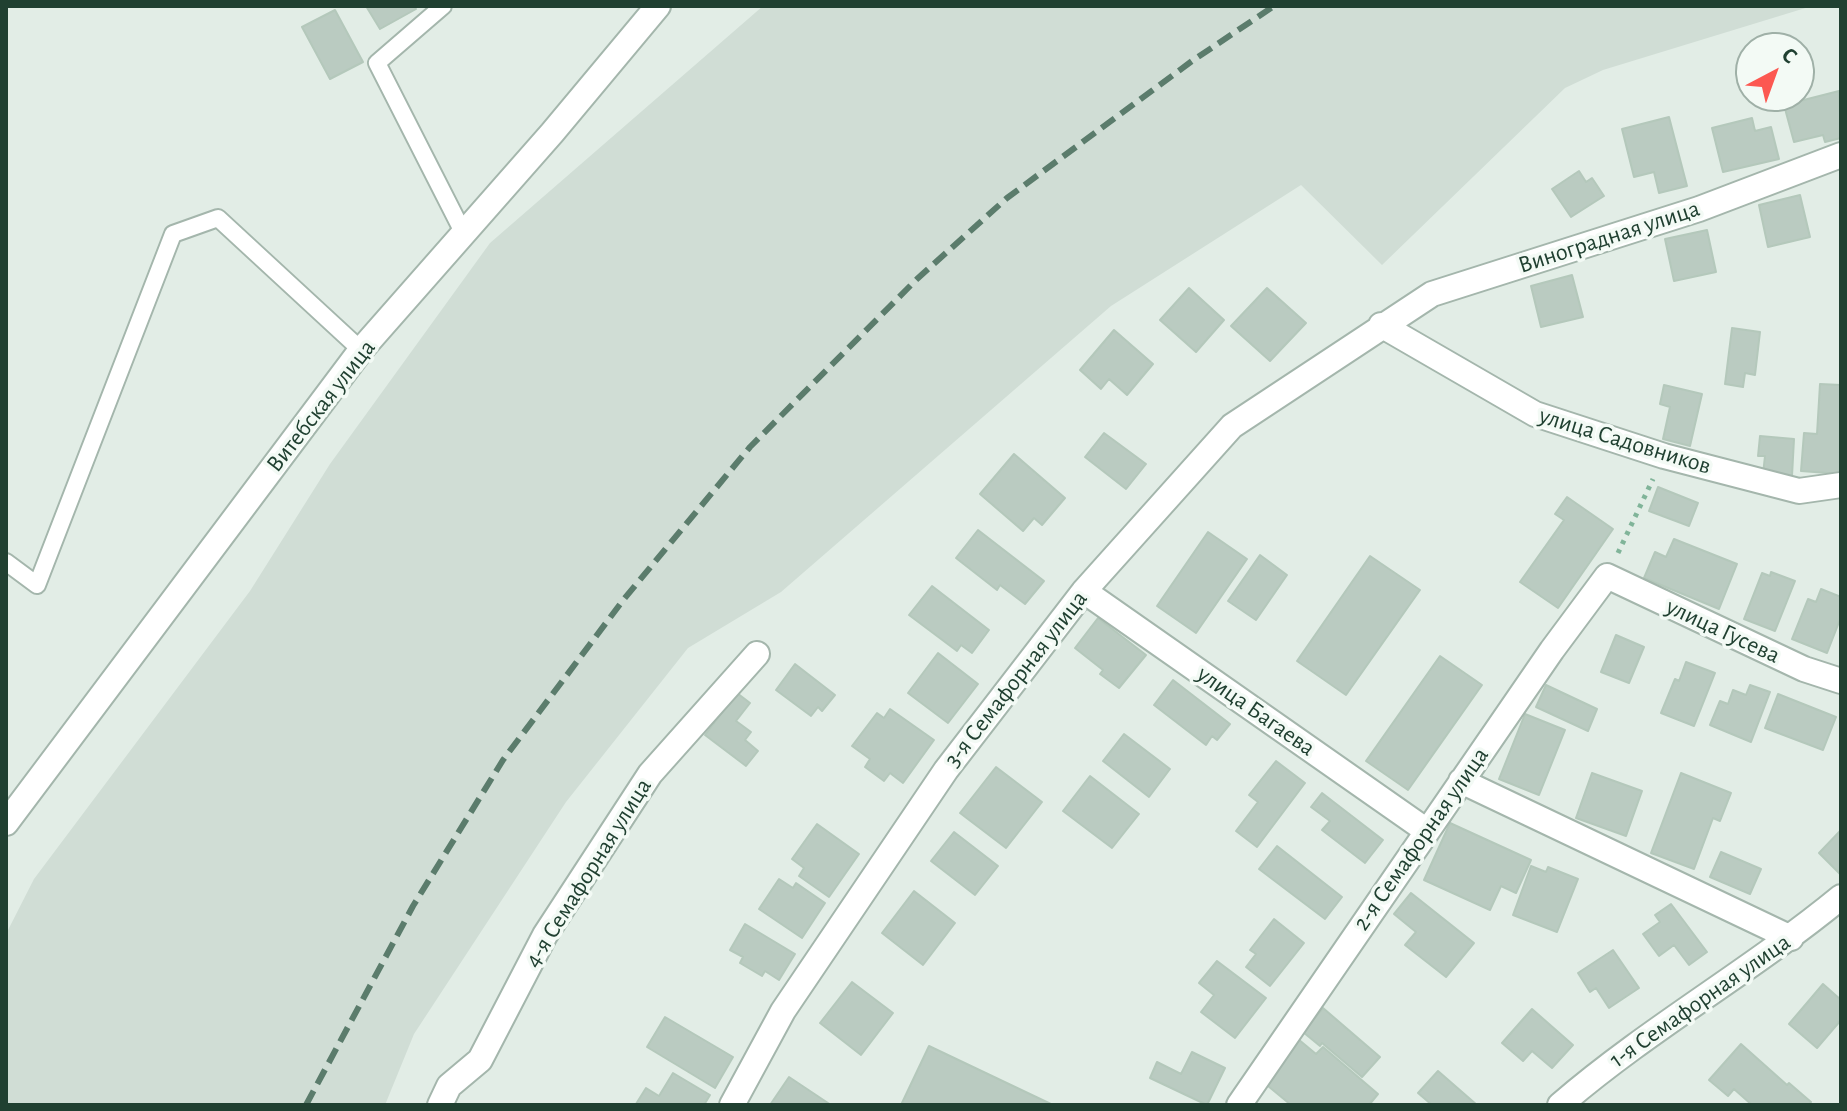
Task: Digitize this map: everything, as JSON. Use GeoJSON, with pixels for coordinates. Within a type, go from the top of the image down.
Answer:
{"type":"FeatureCollection","features":[{"type":"Feature","properties":{"kind":"street","name":"Витебская улица"},"geometry":{"type":"LineString","coordinates":[[6,823],[361,350],[658,6]]}},
{"type":"Feature","properties":{"kind":"street","name":"Виноградная улица"},"geometry":{"type":"LineString","coordinates":[[1381,325],[1432,294],[1699,209],[1841,155]]}},
{"type":"Feature","properties":{"kind":"street","name":"улица Садовников"},"geometry":{"type":"LineString","coordinates":[[1381,325],[1535,414],[1664,456],[1799,491],[1841,485]]}},
{"type":"Feature","properties":{"kind":"street","name":"3-я Семафорная улица"},"geometry":{"type":"LineString","coordinates":[[732,1105],[783,1011],[946,770],[1084,591],[1232,426],[1381,325]]}},
{"type":"Feature","properties":{"kind":"street","name":"улица Гусева"},"geometry":{"type":"LineString","coordinates":[[1607,576],[1804,669],[1841,681]]}},
{"type":"Feature","properties":{"kind":"street","name":"2-я Семафорная улица"},"geometry":{"type":"LineString","coordinates":[[1239,1105],[1552,650],[1607,576]]}},
{"type":"Feature","properties":{"kind":"street","name":"улица Багаева"},"geometry":{"type":"LineString","coordinates":[[1084,591],[1427,831]]}},
{"type":"Feature","properties":{"kind":"street","name":"4-я Семафорная улица"},"geometry":{"type":"LineString","coordinates":[[440,1105],[449,1086],[480,1060],[545,935],[650,774],[757,654]]}},
{"type":"Feature","properties":{"kind":"street"},"geometry":{"type":"LineString","coordinates":[[1461,781],[1791,938]]}},
{"type":"Feature","properties":{"kind":"street","name":"1-я Семафорная улица"},"geometry":{"type":"LineString","coordinates":[[1560,1105],[1596,1074],[1791,938],[1841,897]]}},
{"type":"Feature","properties":{"kind":"lane"},"geometry":{"type":"LineString","coordinates":[[443,6],[377,63],[464,234]]}},
{"type":"Feature","properties":{"kind":"lane"},"geometry":{"type":"LineString","coordinates":[[6,562],[37,585],[173,234],[218,218],[361,350]]}},
{"type":"Feature","properties":{"kind":"path"},"geometry":{"type":"LineString","coordinates":[[1607,576],[1664,456]]}},
{"type":"Feature","properties":{"kind":"shaded area"},"geometry":{"type":"Polygon","coordinates":[[[763,6],[1812,6],[1603,70],[1565,88],[1382,265],[1301,185],[1111,306],[781,592],[688,648],[566,802],[414,1034],[385,1105],[6,1105],[6,934],[34,879],[250,591],[330,464],[490,243],[763,6]]]}},
{"type":"Feature","properties":{"kind":"building"},"geometry":{"type":"Polygon","coordinates":[[[366,6],[414,6],[416,9],[380,29],[366,6]]]}},
{"type":"Feature","properties":{"kind":"building"},"geometry":{"type":"Polygon","coordinates":[[[335,10],[363,62],[330,79],[302,27],[335,10]]]}},
{"type":"Feature","properties":{"kind":"building"},"geometry":{"type":"Polygon","coordinates":[[[1839,91],[1841,138],[1825,142],[1823,135],[1794,142],[1786,112],[1815,112],[1815,97],[1839,91]]]}},
{"type":"Feature","properties":{"kind":"building"},"geometry":{"type":"Polygon","coordinates":[[[1669,117],[1687,186],[1659,193],[1654,172],[1634,177],[1622,129],[1669,117]]]}},
{"type":"Feature","properties":{"kind":"building"},"geometry":{"type":"Polygon","coordinates":[[[1752,118],[1755,131],[1771,127],[1779,159],[1723,172],[1712,128],[1752,118]]]}},
{"type":"Feature","properties":{"kind":"building"},"geometry":{"type":"Polygon","coordinates":[[[1579,171],[1586,182],[1592,178],[1604,196],[1571,217],[1552,189],[1579,171]]]}},
{"type":"Feature","properties":{"kind":"building"},"geometry":{"type":"Polygon","coordinates":[[[1800,195],[1810,237],[1768,247],[1759,205],[1800,195]]]}},
{"type":"Feature","properties":{"kind":"building"},"geometry":{"type":"Polygon","coordinates":[[[1707,230],[1716,272],[1674,281],[1665,239],[1707,230]]]}},
{"type":"Feature","properties":{"kind":"building"},"geometry":{"type":"Polygon","coordinates":[[[1572,275],[1583,317],[1541,327],[1531,286],[1572,275]]]}},
{"type":"Feature","properties":{"kind":"building"},"geometry":{"type":"Polygon","coordinates":[[[1189,288],[1224,320],[1196,352],[1160,320],[1189,288]]]}},
{"type":"Feature","properties":{"kind":"building"},"geometry":{"type":"Polygon","coordinates":[[[1267,288],[1306,323],[1270,361],[1231,326],[1267,288]]]}},
{"type":"Feature","properties":{"kind":"building"},"geometry":{"type":"Polygon","coordinates":[[[1732,328],[1760,332],[1755,375],[1745,373],[1743,387],[1725,384],[1732,328]]]}},
{"type":"Feature","properties":{"kind":"building"},"geometry":{"type":"Polygon","coordinates":[[[1114,330],[1153,364],[1127,395],[1109,379],[1101,389],[1080,370],[1114,330]]]}},
{"type":"Feature","properties":{"kind":"building"},"geometry":{"type":"Polygon","coordinates":[[[1820,384],[1841,385],[1841,474],[1801,471],[1804,433],[1817,434],[1820,384]]]}},
{"type":"Feature","properties":{"kind":"building"},"geometry":{"type":"Polygon","coordinates":[[[1664,385],[1702,394],[1690,446],[1663,439],[1670,407],[1660,404],[1664,385]]]}},
{"type":"Feature","properties":{"kind":"building"},"geometry":{"type":"Polygon","coordinates":[[[1104,433],[1146,464],[1126,489],[1085,457],[1104,433]]]}},
{"type":"Feature","properties":{"kind":"building"},"geometry":{"type":"Polygon","coordinates":[[[1760,436],[1794,439],[1792,476],[1763,474],[1765,456],[1758,456],[1760,436]]]}},
{"type":"Feature","properties":{"kind":"building"},"geometry":{"type":"Polygon","coordinates":[[[1014,454],[1065,498],[1042,525],[1034,518],[1023,531],[980,494],[1014,454]]]}},
{"type":"Feature","properties":{"kind":"building"},"geometry":{"type":"Polygon","coordinates":[[[1658,487],[1698,503],[1689,526],[1649,511],[1658,487]]]}},
{"type":"Feature","properties":{"kind":"building"},"geometry":{"type":"Polygon","coordinates":[[[1567,497],[1613,529],[1558,608],[1520,582],[1564,520],[1555,514],[1567,497]]]}},
{"type":"Feature","properties":{"kind":"building"},"geometry":{"type":"Polygon","coordinates":[[[978,530],[1044,581],[1025,604],[1000,585],[997,590],[956,558],[978,530]]]}},
{"type":"Feature","properties":{"kind":"building"},"geometry":{"type":"Polygon","coordinates":[[[1208,532],[1247,559],[1196,633],[1157,606],[1208,532]]]}},
{"type":"Feature","properties":{"kind":"building"},"geometry":{"type":"Polygon","coordinates":[[[1674,539],[1737,564],[1719,609],[1644,578],[1655,552],[1666,557],[1674,539]]]}},
{"type":"Feature","properties":{"kind":"building"},"geometry":{"type":"Polygon","coordinates":[[[1260,555],[1287,575],[1256,620],[1228,601],[1260,555]]]}},
{"type":"Feature","properties":{"kind":"building"},"geometry":{"type":"Polygon","coordinates":[[[1370,556],[1420,590],[1346,695],[1297,661],[1370,556]]]}},
{"type":"Feature","properties":{"kind":"building"},"geometry":{"type":"Polygon","coordinates":[[[1771,572],[1795,581],[1775,631],[1744,619],[1762,573],[1770,576],[1771,572]]]}},
{"type":"Feature","properties":{"kind":"building"},"geometry":{"type":"Polygon","coordinates":[[[932,586],[989,630],[972,653],[961,645],[957,651],[909,615],[932,586]]]}},
{"type":"Feature","properties":{"kind":"building"},"geometry":{"type":"Polygon","coordinates":[[[1821,589],[1841,597],[1841,617],[1827,653],[1792,639],[1808,599],[1816,602],[1821,589]]]}},
{"type":"Feature","properties":{"kind":"building"},"geometry":{"type":"Polygon","coordinates":[[[1098,618],[1146,655],[1119,688],[1100,674],[1103,670],[1075,648],[1098,618]]]}},
{"type":"Feature","properties":{"kind":"building"},"geometry":{"type":"Polygon","coordinates":[[[1616,635],[1644,647],[1629,683],[1601,672],[1616,635]]]}},
{"type":"Feature","properties":{"kind":"building"},"geometry":{"type":"Polygon","coordinates":[[[938,653],[978,684],[948,723],[908,693],[938,653]]]}},
{"type":"Feature","properties":{"kind":"building"},"geometry":{"type":"Polygon","coordinates":[[[1440,656],[1482,685],[1408,790],[1366,761],[1440,656]]]}},
{"type":"Feature","properties":{"kind":"building"},"geometry":{"type":"Polygon","coordinates":[[[1686,662],[1715,673],[1694,726],[1661,713],[1686,662]]]}},
{"type":"Feature","properties":{"kind":"building"},"geometry":{"type":"Polygon","coordinates":[[[795,664],[835,695],[822,711],[818,707],[811,716],[776,690],[795,664]]]}},
{"type":"Feature","properties":{"kind":"building"},"geometry":{"type":"Polygon","coordinates":[[[1173,680],[1230,724],[1217,740],[1212,736],[1206,745],[1154,705],[1173,680]]]}},
{"type":"Feature","properties":{"kind":"building"},"geometry":{"type":"Polygon","coordinates":[[[1546,685],[1597,709],[1588,731],[1536,707],[1546,685]]]}},
{"type":"Feature","properties":{"kind":"building"},"geometry":{"type":"Polygon","coordinates":[[[1750,685],[1770,692],[1751,742],[1710,725],[1720,701],[1728,704],[1733,690],[1746,695],[1750,685]]]}},
{"type":"Feature","properties":{"kind":"building"},"geometry":{"type":"Polygon","coordinates":[[[737,693],[750,703],[736,721],[751,732],[745,740],[758,751],[746,766],[705,735],[737,693]]]}},
{"type":"Feature","properties":{"kind":"building"},"geometry":{"type":"Polygon","coordinates":[[[1778,694],[1836,717],[1823,750],[1765,728],[1778,694]]]}},
{"type":"Feature","properties":{"kind":"building"},"geometry":{"type":"Polygon","coordinates":[[[890,709],[934,740],[903,783],[890,773],[884,781],[865,767],[870,759],[852,746],[877,713],[884,718],[890,709]]]}},
{"type":"Feature","properties":{"kind":"building"},"geometry":{"type":"Polygon","coordinates":[[[1525,714],[1565,730],[1539,795],[1499,779],[1525,714]]]}},
{"type":"Feature","properties":{"kind":"building"},"geometry":{"type":"Polygon","coordinates":[[[1124,734],[1170,769],[1149,797],[1103,761],[1124,734]]]}},
{"type":"Feature","properties":{"kind":"building"},"geometry":{"type":"Polygon","coordinates":[[[1276,761],[1305,783],[1257,847],[1236,831],[1258,802],[1249,795],[1276,761]]]}},
{"type":"Feature","properties":{"kind":"building"},"geometry":{"type":"Polygon","coordinates":[[[996,767],[1042,802],[1006,848],[960,813],[996,767]]]}},
{"type":"Feature","properties":{"kind":"building"},"geometry":{"type":"Polygon","coordinates":[[[1592,773],[1642,791],[1626,836],[1576,818],[1592,773]]]}},
{"type":"Feature","properties":{"kind":"building"},"geometry":{"type":"Polygon","coordinates":[[[1681,773],[1731,793],[1720,821],[1713,818],[1694,869],[1651,853],[1681,773]]]}},
{"type":"Feature","properties":{"kind":"building"},"geometry":{"type":"Polygon","coordinates":[[[1090,776],[1139,814],[1112,848],[1063,811],[1090,776]]]}},
{"type":"Feature","properties":{"kind":"building"},"geometry":{"type":"Polygon","coordinates":[[[1322,793],[1383,840],[1365,863],[1322,830],[1330,821],[1311,807],[1322,793]]]}},
{"type":"Feature","properties":{"kind":"building"},"geometry":{"type":"Polygon","coordinates":[[[1450,823],[1531,860],[1516,893],[1501,886],[1490,910],[1424,880],[1450,823]]]}},
{"type":"Feature","properties":{"kind":"building"},"geometry":{"type":"Polygon","coordinates":[[[817,824],[859,854],[829,897],[799,876],[804,868],[792,859],[817,824]]]}},
{"type":"Feature","properties":{"kind":"building"},"geometry":{"type":"Polygon","coordinates":[[[1841,830],[1841,875],[1819,853],[1841,830]]]}},
{"type":"Feature","properties":{"kind":"building"},"geometry":{"type":"Polygon","coordinates":[[[954,832],[998,866],[975,895],[931,861],[954,832]]]}},
{"type":"Feature","properties":{"kind":"building"},"geometry":{"type":"Polygon","coordinates":[[[1277,846],[1342,897],[1325,919],[1259,869],[1277,846]]]}},
{"type":"Feature","properties":{"kind":"building"},"geometry":{"type":"Polygon","coordinates":[[[1721,852],[1761,869],[1750,894],[1710,877],[1721,852]]]}},
{"type":"Feature","properties":{"kind":"building"},"geometry":{"type":"Polygon","coordinates":[[[1531,866],[1546,872],[1548,867],[1578,879],[1557,932],[1513,915],[1531,866]]]}},
{"type":"Feature","properties":{"kind":"building"},"geometry":{"type":"Polygon","coordinates":[[[779,879],[793,888],[796,883],[825,903],[802,938],[759,909],[779,879]]]}},
{"type":"Feature","properties":{"kind":"building"},"geometry":{"type":"Polygon","coordinates":[[[914,891],[955,923],[923,965],[882,933],[914,891]]]}},
{"type":"Feature","properties":{"kind":"building"},"geometry":{"type":"Polygon","coordinates":[[[1411,893],[1474,943],[1446,977],[1405,945],[1416,932],[1394,914],[1411,893]]]}},
{"type":"Feature","properties":{"kind":"building"},"geometry":{"type":"Polygon","coordinates":[[[1671,904],[1707,952],[1689,965],[1674,945],[1659,956],[1643,934],[1660,922],[1655,915],[1671,904]]]}},
{"type":"Feature","properties":{"kind":"building"},"geometry":{"type":"Polygon","coordinates":[[[1274,919],[1304,943],[1270,986],[1246,967],[1256,954],[1250,950],[1274,919]]]}},
{"type":"Feature","properties":{"kind":"building"},"geometry":{"type":"Polygon","coordinates":[[[745,924],[795,954],[779,980],[765,971],[762,976],[740,963],[743,957],[730,950],[745,924]]]}},
{"type":"Feature","properties":{"kind":"building"},"geometry":{"type":"Polygon","coordinates":[[[1613,950],[1639,988],[1609,1008],[1596,988],[1590,992],[1578,973],[1613,950]]]}},
{"type":"Feature","properties":{"kind":"building"},"geometry":{"type":"Polygon","coordinates":[[[1217,961],[1266,998],[1235,1038],[1201,1012],[1214,995],[1199,983],[1217,961]]]}},
{"type":"Feature","properties":{"kind":"building"},"geometry":{"type":"Polygon","coordinates":[[[852,982],[893,1013],[861,1055],[820,1023],[852,982]]]}},
{"type":"Feature","properties":{"kind":"building"},"geometry":{"type":"Polygon","coordinates":[[[1823,984],[1841,1000],[1841,1020],[1817,1048],[1789,1024],[1823,984]]]}},
{"type":"Feature","properties":{"kind":"building"},"geometry":{"type":"Polygon","coordinates":[[[1323,1008],[1380,1057],[1362,1077],[1322,1043],[1320,1046],[1303,1032],[1323,1008]]]}},
{"type":"Feature","properties":{"kind":"building"},"geometry":{"type":"Polygon","coordinates":[[[1532,1009],[1573,1045],[1552,1068],[1532,1051],[1523,1061],[1502,1043],[1532,1009]]]}},
{"type":"Feature","properties":{"kind":"building"},"geometry":{"type":"Polygon","coordinates":[[[665,1017],[733,1057],[715,1088],[647,1047],[665,1017]]]}},
{"type":"Feature","properties":{"kind":"building"},"geometry":{"type":"Polygon","coordinates":[[[1298,1039],[1316,1054],[1323,1047],[1378,1094],[1369,1105],[1291,1105],[1262,1081],[1298,1039]]]}},
{"type":"Feature","properties":{"kind":"building"},"geometry":{"type":"Polygon","coordinates":[[[1741,1044],[1811,1102],[1809,1105],[1752,1105],[1734,1089],[1728,1096],[1709,1080],[1741,1044]]]}},
{"type":"Feature","properties":{"kind":"building"},"geometry":{"type":"Polygon","coordinates":[[[929,1046],[1053,1105],[901,1105],[929,1046]]]}},
{"type":"Feature","properties":{"kind":"building"},"geometry":{"type":"Polygon","coordinates":[[[1192,1052],[1225,1068],[1207,1105],[1150,1078],[1157,1062],[1181,1074],[1192,1052]]]}},
{"type":"Feature","properties":{"kind":"building"},"geometry":{"type":"Polygon","coordinates":[[[1438,1071],[1477,1105],[1432,1105],[1418,1093],[1438,1071]]]}},
{"type":"Feature","properties":{"kind":"building"},"geometry":{"type":"Polygon","coordinates":[[[673,1073],[710,1095],[704,1105],[636,1104],[646,1088],[659,1096],[673,1073]]]}},
{"type":"Feature","properties":{"kind":"building"},"geometry":{"type":"Polygon","coordinates":[[[789,1077],[831,1105],[770,1105],[789,1077]]]}},
{"type":"Feature","properties":{"kind":"railway"},"geometry":{"type":"LineString","coordinates":[[306,1105],[413,906],[503,760],[624,599],[750,447],[917,279],[1007,198],[1192,61],[1274,6]]}}]}
